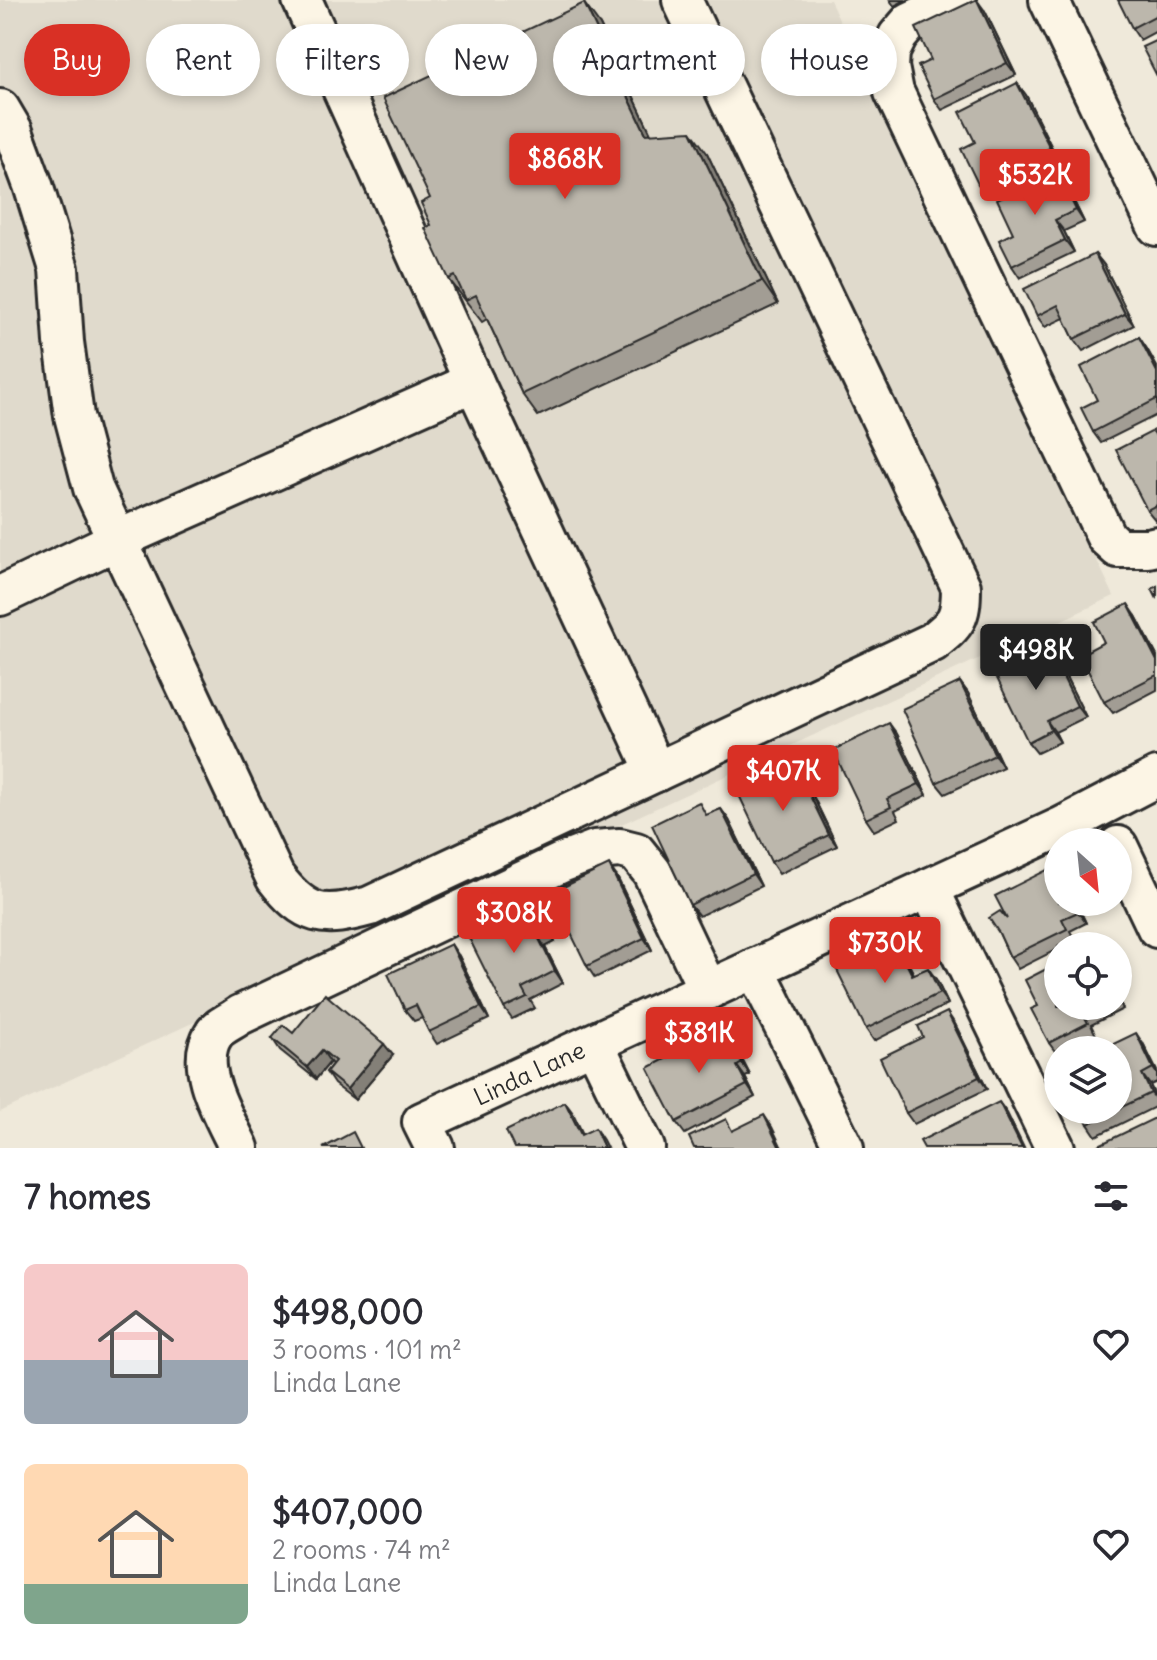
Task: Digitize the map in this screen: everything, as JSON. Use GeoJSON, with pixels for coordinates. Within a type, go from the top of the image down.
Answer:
{"type":"FeatureCollection","features":[{"type":"Feature","properties":{"kind":"street"},"geometry":{"type":"LineString","coordinates":[[302,0],[474,382],[656,772]]}},
{"type":"Feature","properties":{"kind":"street"},"geometry":{"type":"LineString","coordinates":[[0,109],[13,131],[33,185],[59,269],[64,342],[74,416],[93,488],[275,877],[304,907],[317,912],[341,914],[370,906],[933,642],[953,626],[961,608],[961,587],[682,0]]}},
{"type":"Feature","properties":{"kind":"street"},"geometry":{"type":"LineString","coordinates":[[956,0],[910,22],[898,36],[890,52],[889,67],[894,92],[1106,537],[1118,548],[1157,546]]}},
{"type":"Feature","properties":{"kind":"street"},"geometry":{"type":"LineString","coordinates":[[1049,0],[1157,226]]}},
{"type":"Feature","properties":{"kind":"street"},"geometry":{"type":"LineString","coordinates":[[0,596],[117,540],[474,382]]}},
{"type":"Feature","properties":{"kind":"street","name":"Linda Lane"},"geometry":{"type":"LineString","coordinates":[[428,1135],[594,1043],[929,888],[1157,777]]}},
{"type":"Feature","properties":{"kind":"street"},"geometry":{"type":"LineString","coordinates":[[1100,807],[1110,828]]}},
{"type":"Feature","properties":{"kind":"street"},"geometry":{"type":"LineString","coordinates":[[239,1148],[212,1090],[207,1071],[207,1052],[214,1033],[240,1015],[561,863],[595,850],[620,848],[636,852],[652,872],[708,990]]}},
{"type":"Feature","properties":{"kind":"street"},"geometry":{"type":"LineString","coordinates":[[1132,876],[1157,928]]}},
{"type":"Feature","properties":{"kind":"street"},"geometry":{"type":"LineString","coordinates":[[929,888],[1055,1148]]}},
{"type":"Feature","properties":{"kind":"street"},"geometry":{"type":"LineString","coordinates":[[755,968],[844,1148]]}},
{"type":"Feature","properties":{"kind":"street"},"geometry":{"type":"LineString","coordinates":[[594,1043],[645,1148]]}},
{"type":"Feature","properties":{"kind":"shaded area"},"geometry":{"type":"Polygon","coordinates":[[[0,0],[830,0],[841,24],[761,24],[761,96],[876,96],[1114,596],[0,1112],[0,0]]]}},
{"type":"Feature","properties":{"kind":"building"},"geometry":{"type":"Polygon","coordinates":[[[975,0],[1007,63],[934,99],[918,66],[931,60],[916,28],[975,0]]]}},
{"type":"Feature","properties":{"kind":"building"},"geometry":{"type":"Polygon","coordinates":[[[1118,0],[1157,0],[1157,15],[1132,28],[1118,0]]]}},
{"type":"Feature","properties":{"kind":"building"},"geometry":{"type":"Polygon","coordinates":[[[584,3],[594,24],[553,24],[553,96],[628,96],[646,134],[691,131],[762,281],[522,394],[476,295],[466,300],[455,276],[449,279],[425,228],[431,225],[421,203],[430,198],[383,98],[409,96],[409,86],[425,78],[425,96],[537,96],[537,25],[584,3]]]}},
{"type":"Feature","properties":{"kind":"building"},"geometry":{"type":"Polygon","coordinates":[[[1157,40],[1157,76],[1142,47],[1157,40]]]}},
{"type":"Feature","properties":{"kind":"building"},"geometry":{"type":"Polygon","coordinates":[[[1017,83],[1050,148],[978,184],[961,149],[975,142],[960,112],[1017,83]]]}},
{"type":"Feature","properties":{"kind":"building"},"geometry":{"type":"Polygon","coordinates":[[[1057,171],[1076,210],[1055,220],[1065,240],[1012,266],[999,240],[1013,233],[997,199],[1057,171]]]}},
{"type":"Feature","properties":{"kind":"building"},"geometry":{"type":"Polygon","coordinates":[[[1095,254],[1125,314],[1074,339],[1058,305],[1037,316],[1024,289],[1095,254]]]}},
{"type":"Feature","properties":{"kind":"building"},"geometry":{"type":"Polygon","coordinates":[[[1139,337],[1157,372],[1157,399],[1093,432],[1081,408],[1097,400],[1081,367],[1139,337]]]}},
{"type":"Feature","properties":{"kind":"building"},"geometry":{"type":"Polygon","coordinates":[[[1153,431],[1157,438],[1157,505],[1147,510],[1116,450],[1153,431]]]}},
{"type":"Feature","properties":{"kind":"building"},"geometry":{"type":"Polygon","coordinates":[[[1128,604],[1157,661],[1157,675],[1104,702],[1080,655],[1104,642],[1094,622],[1128,604]]]}},
{"type":"Feature","properties":{"kind":"building"},"geometry":{"type":"Polygon","coordinates":[[[1048,646],[1077,706],[1047,721],[1051,730],[1028,742],[994,672],[1048,646]]]}},
{"type":"Feature","properties":{"kind":"building"},"geometry":{"type":"Polygon","coordinates":[[[960,682],[995,755],[936,783],[902,709],[960,682]]]}},
{"type":"Feature","properties":{"kind":"building"},"geometry":{"type":"Polygon","coordinates":[[[889,723],[919,784],[887,799],[891,807],[866,819],[833,750],[889,723]]]}},
{"type":"Feature","properties":{"kind":"building"},"geometry":{"type":"Polygon","coordinates":[[[794,763],[829,835],[771,862],[737,791],[794,763]]]}},
{"type":"Feature","properties":{"kind":"building"},"geometry":{"type":"Polygon","coordinates":[[[699,802],[706,815],[721,809],[753,874],[690,905],[652,825],[699,802]]]}},
{"type":"Feature","properties":{"kind":"building"},"geometry":{"type":"Polygon","coordinates":[[[609,865],[644,938],[587,966],[551,893],[609,865]]]}},
{"type":"Feature","properties":{"kind":"building"},"geometry":{"type":"Polygon","coordinates":[[[1044,872],[1044,916],[1069,916],[1062,919],[1067,929],[1044,932],[1044,940],[1010,957],[989,918],[1000,911],[1007,919],[995,896],[1044,872]]]}},
{"type":"Feature","properties":{"kind":"building"},"geometry":{"type":"Polygon","coordinates":[[[535,905],[547,930],[537,935],[555,971],[522,988],[527,997],[504,1008],[469,938],[535,905]]]}},
{"type":"Feature","properties":{"kind":"building"},"geometry":{"type":"Polygon","coordinates":[[[895,941],[912,975],[928,968],[940,993],[866,1029],[837,970],[895,941]]]}},
{"type":"Feature","properties":{"kind":"building"},"geometry":{"type":"Polygon","coordinates":[[[451,944],[481,1007],[429,1032],[416,1005],[405,1010],[388,974],[451,944]]]}},
{"type":"Feature","properties":{"kind":"building"},"geometry":{"type":"Polygon","coordinates":[[[1044,970],[1044,1020],[1086,1020],[1088,1023],[1063,1036],[1045,1036],[1031,1009],[1038,1006],[1025,980],[1044,970]]]}},
{"type":"Feature","properties":{"kind":"building"},"geometry":{"type":"Polygon","coordinates":[[[325,994],[384,1044],[347,1089],[326,1072],[335,1061],[322,1050],[307,1067],[272,1038],[283,1025],[293,1033],[325,994]]]}},
{"type":"Feature","properties":{"kind":"building"},"geometry":{"type":"Polygon","coordinates":[[[947,1012],[979,1077],[906,1113],[880,1058],[923,1037],[918,1026],[947,1012]]]}},
{"type":"Feature","properties":{"kind":"building"},"geometry":{"type":"Polygon","coordinates":[[[724,1028],[742,1063],[737,1066],[747,1085],[676,1122],[648,1068],[724,1028]]]}},
{"type":"Feature","properties":{"kind":"building"},"geometry":{"type":"Polygon","coordinates":[[[1136,1033],[1153,1068],[1142,1074],[1151,1093],[1132,1102],[1132,1036],[1136,1033]]]}},
{"type":"Feature","properties":{"kind":"building"},"geometry":{"type":"Polygon","coordinates":[[[565,1102],[581,1135],[595,1128],[604,1148],[514,1148],[506,1131],[565,1102]]]}},
{"type":"Feature","properties":{"kind":"building"},"geometry":{"type":"Polygon","coordinates":[[[999,1102],[1022,1148],[924,1148],[920,1141],[999,1102]]]}},
{"type":"Feature","properties":{"kind":"building"},"geometry":{"type":"Polygon","coordinates":[[[764,1115],[780,1148],[694,1148],[689,1137],[726,1119],[732,1131],[764,1115]]]}},
{"type":"Feature","properties":{"kind":"building"},"geometry":{"type":"Polygon","coordinates":[[[1157,1117],[1157,1148],[1097,1148],[1097,1146],[1157,1117]]]}},
{"type":"Feature","properties":{"kind":"building"},"geometry":{"type":"Polygon","coordinates":[[[353,1132],[361,1148],[323,1148],[353,1132]]]}}]}
